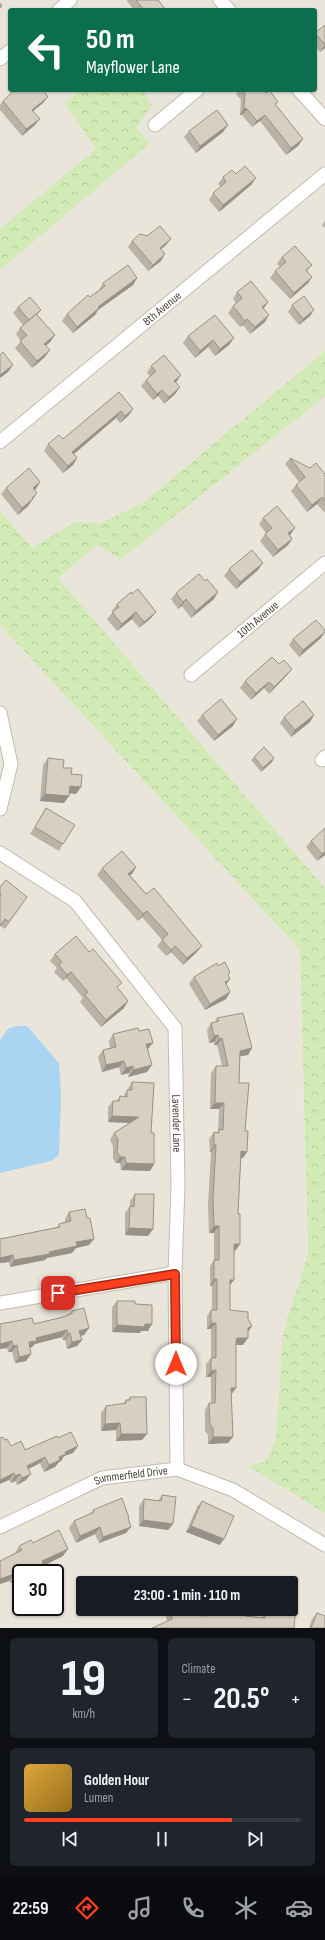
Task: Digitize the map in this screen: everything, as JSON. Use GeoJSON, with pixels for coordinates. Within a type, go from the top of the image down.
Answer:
{"type":"FeatureCollection","features":[{"type":"Feature","properties":{"kind":"street"},"geometry":{"type":"LineString","coordinates":[[61,8],[70,0]]}},
{"type":"Feature","properties":{"kind":"street"},"geometry":{"type":"LineString","coordinates":[[220,0],[227,8]]}},
{"type":"Feature","properties":{"kind":"street"},"geometry":{"type":"LineString","coordinates":[[0,59],[8,53]]}},
{"type":"Feature","properties":{"kind":"street"},"geometry":{"type":"LineString","coordinates":[[155,124],[195,92]]}},
{"type":"Feature","properties":{"kind":"street"},"geometry":{"type":"LineString","coordinates":[[301,92],[325,119]]}},
{"type":"Feature","properties":{"kind":"street","name":"8th Avenue"},"geometry":{"type":"LineString","coordinates":[[0,442],[325,174]]}},
{"type":"Feature","properties":{"kind":"street","name":"10th Avenue"},"geometry":{"type":"LineString","coordinates":[[191,675],[325,563]]}},
{"type":"Feature","properties":{"kind":"street"},"geometry":{"type":"LineString","coordinates":[[0,713],[11,764],[0,809]]}},
{"type":"Feature","properties":{"kind":"street","name":"Lavender Lane"},"geometry":{"type":"LineString","coordinates":[[0,853],[75,901],[175,1028],[178,1186],[175,1274],[177,1469]]}},
{"type":"Feature","properties":{"kind":"street"},"geometry":{"type":"LineString","coordinates":[[0,1303],[175,1274]]}},
{"type":"Feature","properties":{"kind":"street","name":"Summerfield Drive"},"geometry":{"type":"LineString","coordinates":[[0,1527],[102,1478],[177,1469],[233,1490],[325,1545]]}},
{"type":"Feature","properties":{"kind":"shaded area"},"geometry":{"type":"Polygon","coordinates":[[[0,0],[325,0],[325,888],[0,511],[0,0]]]}},
{"type":"Feature","properties":{"kind":"shaded area"},"geometry":{"type":"Polygon","coordinates":[[[0,625],[300,950],[309,1311],[325,1309],[325,1628],[0,1628],[0,625]]]}},
{"type":"Feature","properties":{"kind":"green space"},"geometry":{"type":"Polygon","coordinates":[[[79,92],[144,92],[152,105],[136,128],[150,143],[0,270],[0,229],[96,149],[65,103],[79,92]]]}},
{"type":"Feature","properties":{"kind":"green space"},"geometry":{"type":"Polygon","coordinates":[[[325,351],[325,396],[121,559],[97,545],[58,578],[325,888],[325,1513],[248,1466],[265,1462],[276,1440],[283,1333],[308,1254],[300,950],[0,625],[0,511],[32,548],[76,522],[102,523],[144,502],[325,351]]]}},
{"type":"Feature","properties":{"kind":"water"},"geometry":{"type":"Polygon","coordinates":[[[16,1026],[27,1026],[59,1063],[61,1095],[59,1155],[51,1161],[0,1173],[0,1040],[8,1029],[16,1026]]]}},
{"type":"Feature","properties":{"kind":"building"},"geometry":{"type":"Polygon","coordinates":[[[136,0],[158,0],[164,8],[151,8],[142,8],[136,0]]]}},
{"type":"Feature","properties":{"kind":"building"},"geometry":{"type":"Polygon","coordinates":[[[325,25],[325,45],[317,35],[317,31],[325,25]]]}},
{"type":"Feature","properties":{"kind":"building"},"geometry":{"type":"Polygon","coordinates":[[[13,92],[44,92],[48,97],[32,110],[40,119],[26,129],[3,101],[13,92]]]}},
{"type":"Feature","properties":{"kind":"building"},"geometry":{"type":"Polygon","coordinates":[[[244,92],[270,92],[278,102],[275,104],[303,139],[291,148],[265,115],[257,121],[247,109],[244,108],[245,94],[244,92]]]}},
{"type":"Feature","properties":{"kind":"building"},"geometry":{"type":"Polygon","coordinates":[[[217,110],[228,125],[200,146],[189,131],[217,110]]]}},
{"type":"Feature","properties":{"kind":"building"},"geometry":{"type":"Polygon","coordinates":[[[245,166],[256,178],[223,205],[213,193],[226,182],[223,177],[232,170],[236,174],[245,166]]]}},
{"type":"Feature","properties":{"kind":"building"},"geometry":{"type":"Polygon","coordinates":[[[160,226],[171,239],[160,248],[165,254],[153,265],[132,241],[140,234],[147,236],[160,226]]]}},
{"type":"Feature","properties":{"kind":"building"},"geometry":{"type":"Polygon","coordinates":[[[295,246],[312,265],[306,270],[312,277],[294,293],[275,271],[286,262],[282,257],[295,246]]]}},
{"type":"Feature","properties":{"kind":"building"},"geometry":{"type":"Polygon","coordinates":[[[128,265],[137,278],[98,307],[99,308],[77,327],[67,314],[88,295],[90,297],[105,286],[103,283],[128,265]]]}},
{"type":"Feature","properties":{"kind":"building"},"geometry":{"type":"Polygon","coordinates":[[[251,281],[268,302],[262,307],[269,315],[255,327],[247,319],[245,321],[233,306],[242,298],[237,292],[251,281]]]}},
{"type":"Feature","properties":{"kind":"building"},"geometry":{"type":"Polygon","coordinates":[[[304,296],[314,310],[303,319],[292,305],[304,296]]]}},
{"type":"Feature","properties":{"kind":"building"},"geometry":{"type":"Polygon","coordinates":[[[30,297],[41,310],[29,320],[18,307],[30,297]]]}},
{"type":"Feature","properties":{"kind":"building"},"geometry":{"type":"Polygon","coordinates":[[[36,314],[55,335],[44,344],[50,350],[37,361],[20,341],[27,335],[20,328],[36,314]]]}},
{"type":"Feature","properties":{"kind":"building"},"geometry":{"type":"Polygon","coordinates":[[[215,315],[234,338],[220,349],[213,340],[200,351],[188,336],[215,315]]]}},
{"type":"Feature","properties":{"kind":"building"},"geometry":{"type":"Polygon","coordinates":[[[3,352],[13,365],[0,375],[0,355],[3,352]]]}},
{"type":"Feature","properties":{"kind":"building"},"geometry":{"type":"Polygon","coordinates":[[[164,355],[181,375],[174,381],[180,387],[169,397],[162,390],[157,394],[146,380],[156,371],[151,366],[164,355]]]}},
{"type":"Feature","properties":{"kind":"building"},"geometry":{"type":"Polygon","coordinates":[[[119,392],[133,409],[125,416],[121,411],[72,452],[77,458],[68,466],[48,444],[59,435],[63,439],[119,392]]]}},
{"type":"Feature","properties":{"kind":"building"},"geometry":{"type":"Polygon","coordinates":[[[290,458],[310,468],[316,463],[325,474],[325,501],[322,497],[312,505],[296,485],[305,477],[290,458]]]}},
{"type":"Feature","properties":{"kind":"building"},"geometry":{"type":"Polygon","coordinates":[[[29,468],[40,482],[33,488],[37,493],[32,498],[33,499],[22,508],[6,488],[29,468]]]}},
{"type":"Feature","properties":{"kind":"building"},"geometry":{"type":"Polygon","coordinates":[[[277,506],[295,528],[288,533],[292,539],[278,550],[265,534],[272,528],[263,518],[277,506]]]}},
{"type":"Feature","properties":{"kind":"building"},"geometry":{"type":"Polygon","coordinates":[[[252,550],[263,563],[240,582],[229,569],[252,550]]]}},
{"type":"Feature","properties":{"kind":"building"},"geometry":{"type":"Polygon","coordinates":[[[199,574],[205,581],[207,579],[218,592],[196,611],[186,599],[183,602],[176,593],[199,574]]]}},
{"type":"Feature","properties":{"kind":"building"},"geometry":{"type":"Polygon","coordinates":[[[138,589],[156,612],[144,622],[136,612],[122,624],[112,612],[119,607],[117,604],[131,592],[132,594],[138,589]]]}},
{"type":"Feature","properties":{"kind":"building"},"geometry":{"type":"Polygon","coordinates":[[[316,620],[325,632],[303,650],[293,639],[316,620]]]}},
{"type":"Feature","properties":{"kind":"building"},"geometry":{"type":"Polygon","coordinates":[[[272,657],[279,664],[284,660],[292,669],[274,687],[269,682],[256,693],[245,681],[272,657]]]}},
{"type":"Feature","properties":{"kind":"building"},"geometry":{"type":"Polygon","coordinates":[[[221,699],[237,719],[218,735],[202,715],[221,699]]]}},
{"type":"Feature","properties":{"kind":"building"},"geometry":{"type":"Polygon","coordinates":[[[303,701],[314,715],[295,730],[284,717],[303,701]]]}},
{"type":"Feature","properties":{"kind":"building"},"geometry":{"type":"Polygon","coordinates":[[[264,747],[274,758],[263,768],[254,757],[264,747]]]}},
{"type":"Feature","properties":{"kind":"building"},"geometry":{"type":"Polygon","coordinates":[[[48,758],[64,760],[63,768],[72,768],[71,774],[82,775],[81,787],[70,786],[69,796],[45,794],[48,758]]]}},
{"type":"Feature","properties":{"kind":"building"},"geometry":{"type":"Polygon","coordinates":[[[46,808],[75,825],[63,844],[35,827],[46,808]]]}},
{"type":"Feature","properties":{"kind":"building"},"geometry":{"type":"Polygon","coordinates":[[[325,828],[325,852],[322,854],[311,841],[325,828]]]}},
{"type":"Feature","properties":{"kind":"building"},"geometry":{"type":"Polygon","coordinates":[[[122,851],[136,867],[128,874],[146,894],[154,888],[202,946],[187,958],[175,946],[171,950],[162,940],[168,934],[147,911],[143,914],[102,868],[122,851]]]}},
{"type":"Feature","properties":{"kind":"building"},"geometry":{"type":"Polygon","coordinates":[[[6,880],[27,897],[9,922],[5,919],[0,926],[0,887],[6,880]]]}},
{"type":"Feature","properties":{"kind":"building"},"geometry":{"type":"Polygon","coordinates":[[[76,936],[89,952],[93,949],[122,983],[117,987],[128,1001],[106,1020],[85,995],[88,992],[71,972],[67,975],[59,965],[62,962],[55,954],[76,936]]]}},
{"type":"Feature","properties":{"kind":"building"},"geometry":{"type":"Polygon","coordinates":[[[225,962],[230,973],[228,975],[230,979],[225,982],[230,992],[210,1004],[194,977],[217,963],[218,966],[225,962]]]}},
{"type":"Feature","properties":{"kind":"building"},"geometry":{"type":"Polygon","coordinates":[[[243,1013],[252,1048],[240,1051],[239,1083],[249,1083],[245,1131],[248,1131],[247,1152],[241,1151],[238,1214],[240,1214],[240,1244],[234,1244],[234,1280],[230,1280],[230,1310],[248,1312],[248,1319],[252,1326],[248,1328],[248,1338],[237,1338],[236,1341],[236,1388],[231,1388],[233,1437],[213,1437],[213,1428],[210,1424],[209,1403],[215,1403],[216,1370],[211,1371],[211,1358],[216,1358],[216,1323],[211,1323],[211,1310],[217,1310],[217,1279],[214,1279],[214,1260],[219,1260],[219,1226],[214,1226],[213,1198],[216,1145],[214,1145],[214,1132],[219,1133],[219,1129],[223,1130],[224,1103],[215,1103],[216,1066],[228,1066],[222,1038],[219,1039],[218,1035],[214,1036],[211,1023],[219,1021],[217,1018],[243,1013]]]}},
{"type":"Feature","properties":{"kind":"building"},"geometry":{"type":"Polygon","coordinates":[[[138,1028],[139,1031],[149,1029],[153,1043],[146,1044],[152,1065],[133,1070],[133,1066],[126,1068],[124,1061],[106,1065],[103,1050],[116,1047],[113,1034],[138,1028]]]}},
{"type":"Feature","properties":{"kind":"building"},"geometry":{"type":"Polygon","coordinates":[[[132,1082],[154,1083],[151,1133],[154,1133],[154,1164],[126,1163],[125,1157],[120,1157],[117,1152],[118,1139],[114,1133],[139,1117],[112,1116],[113,1101],[119,1101],[120,1096],[127,1097],[127,1090],[132,1090],[132,1082]]]}},
{"type":"Feature","properties":{"kind":"building"},"geometry":{"type":"Polygon","coordinates":[[[135,1194],[154,1194],[153,1229],[129,1228],[130,1206],[134,1207],[135,1194]]]}},
{"type":"Feature","properties":{"kind":"building"},"geometry":{"type":"Polygon","coordinates":[[[85,1209],[87,1218],[90,1218],[94,1239],[76,1242],[77,1246],[49,1252],[50,1254],[14,1260],[13,1255],[0,1258],[0,1239],[60,1227],[59,1224],[71,1221],[69,1212],[85,1209]]]}},
{"type":"Feature","properties":{"kind":"building"},"geometry":{"type":"Polygon","coordinates":[[[117,1301],[135,1301],[135,1304],[152,1305],[152,1324],[145,1324],[144,1327],[117,1325],[117,1301]]]}},
{"type":"Feature","properties":{"kind":"building"},"geometry":{"type":"Polygon","coordinates":[[[84,1308],[89,1328],[79,1331],[82,1340],[72,1342],[70,1333],[68,1334],[67,1330],[36,1338],[37,1341],[29,1342],[31,1354],[19,1357],[17,1345],[13,1346],[12,1341],[0,1344],[0,1324],[32,1318],[34,1324],[63,1317],[72,1313],[72,1311],[84,1308]]]}},
{"type":"Feature","properties":{"kind":"building"},"geometry":{"type":"Polygon","coordinates":[[[130,1397],[146,1397],[147,1434],[121,1434],[120,1423],[105,1424],[106,1406],[126,1403],[126,1400],[130,1400],[130,1397]]]}},
{"type":"Feature","properties":{"kind":"building"},"geometry":{"type":"Polygon","coordinates":[[[71,1432],[78,1446],[65,1452],[66,1454],[59,1457],[60,1460],[49,1465],[45,1457],[27,1466],[31,1474],[22,1478],[20,1474],[15,1476],[14,1473],[0,1480],[0,1438],[3,1437],[5,1440],[7,1439],[11,1446],[21,1441],[25,1450],[57,1436],[58,1438],[71,1432]]]}},
{"type":"Feature","properties":{"kind":"building"},"geometry":{"type":"Polygon","coordinates":[[[162,1495],[176,1497],[173,1524],[143,1520],[144,1499],[161,1501],[162,1495]]]}},
{"type":"Feature","properties":{"kind":"building"},"geometry":{"type":"Polygon","coordinates":[[[122,1498],[131,1527],[103,1537],[100,1527],[80,1536],[74,1521],[94,1512],[93,1510],[122,1498]]]}},
{"type":"Feature","properties":{"kind":"building"},"geometry":{"type":"Polygon","coordinates":[[[202,1501],[234,1516],[224,1539],[191,1526],[202,1501]]]}},
{"type":"Feature","properties":{"kind":"building"},"geometry":{"type":"Polygon","coordinates":[[[59,1530],[68,1549],[42,1561],[43,1563],[42,1564],[12,1564],[12,1575],[0,1579],[0,1561],[22,1550],[19,1546],[31,1540],[33,1543],[59,1530]]]}},
{"type":"Feature","properties":{"kind":"building"},"geometry":{"type":"Polygon","coordinates":[[[317,1613],[325,1616],[325,1628],[311,1628],[317,1613]]]}},
{"type":"Feature","properties":{"kind":"building"},"geometry":{"type":"Polygon","coordinates":[[[172,1616],[245,1616],[265,1618],[265,1616],[295,1616],[294,1628],[152,1628],[172,1619],[172,1616]]]}},
{"type":"Feature","properties":{"kind":"route"},"geometry":{"type":"LineString","coordinates":[[58,1293],[175,1274],[176,1364]]}}]}
